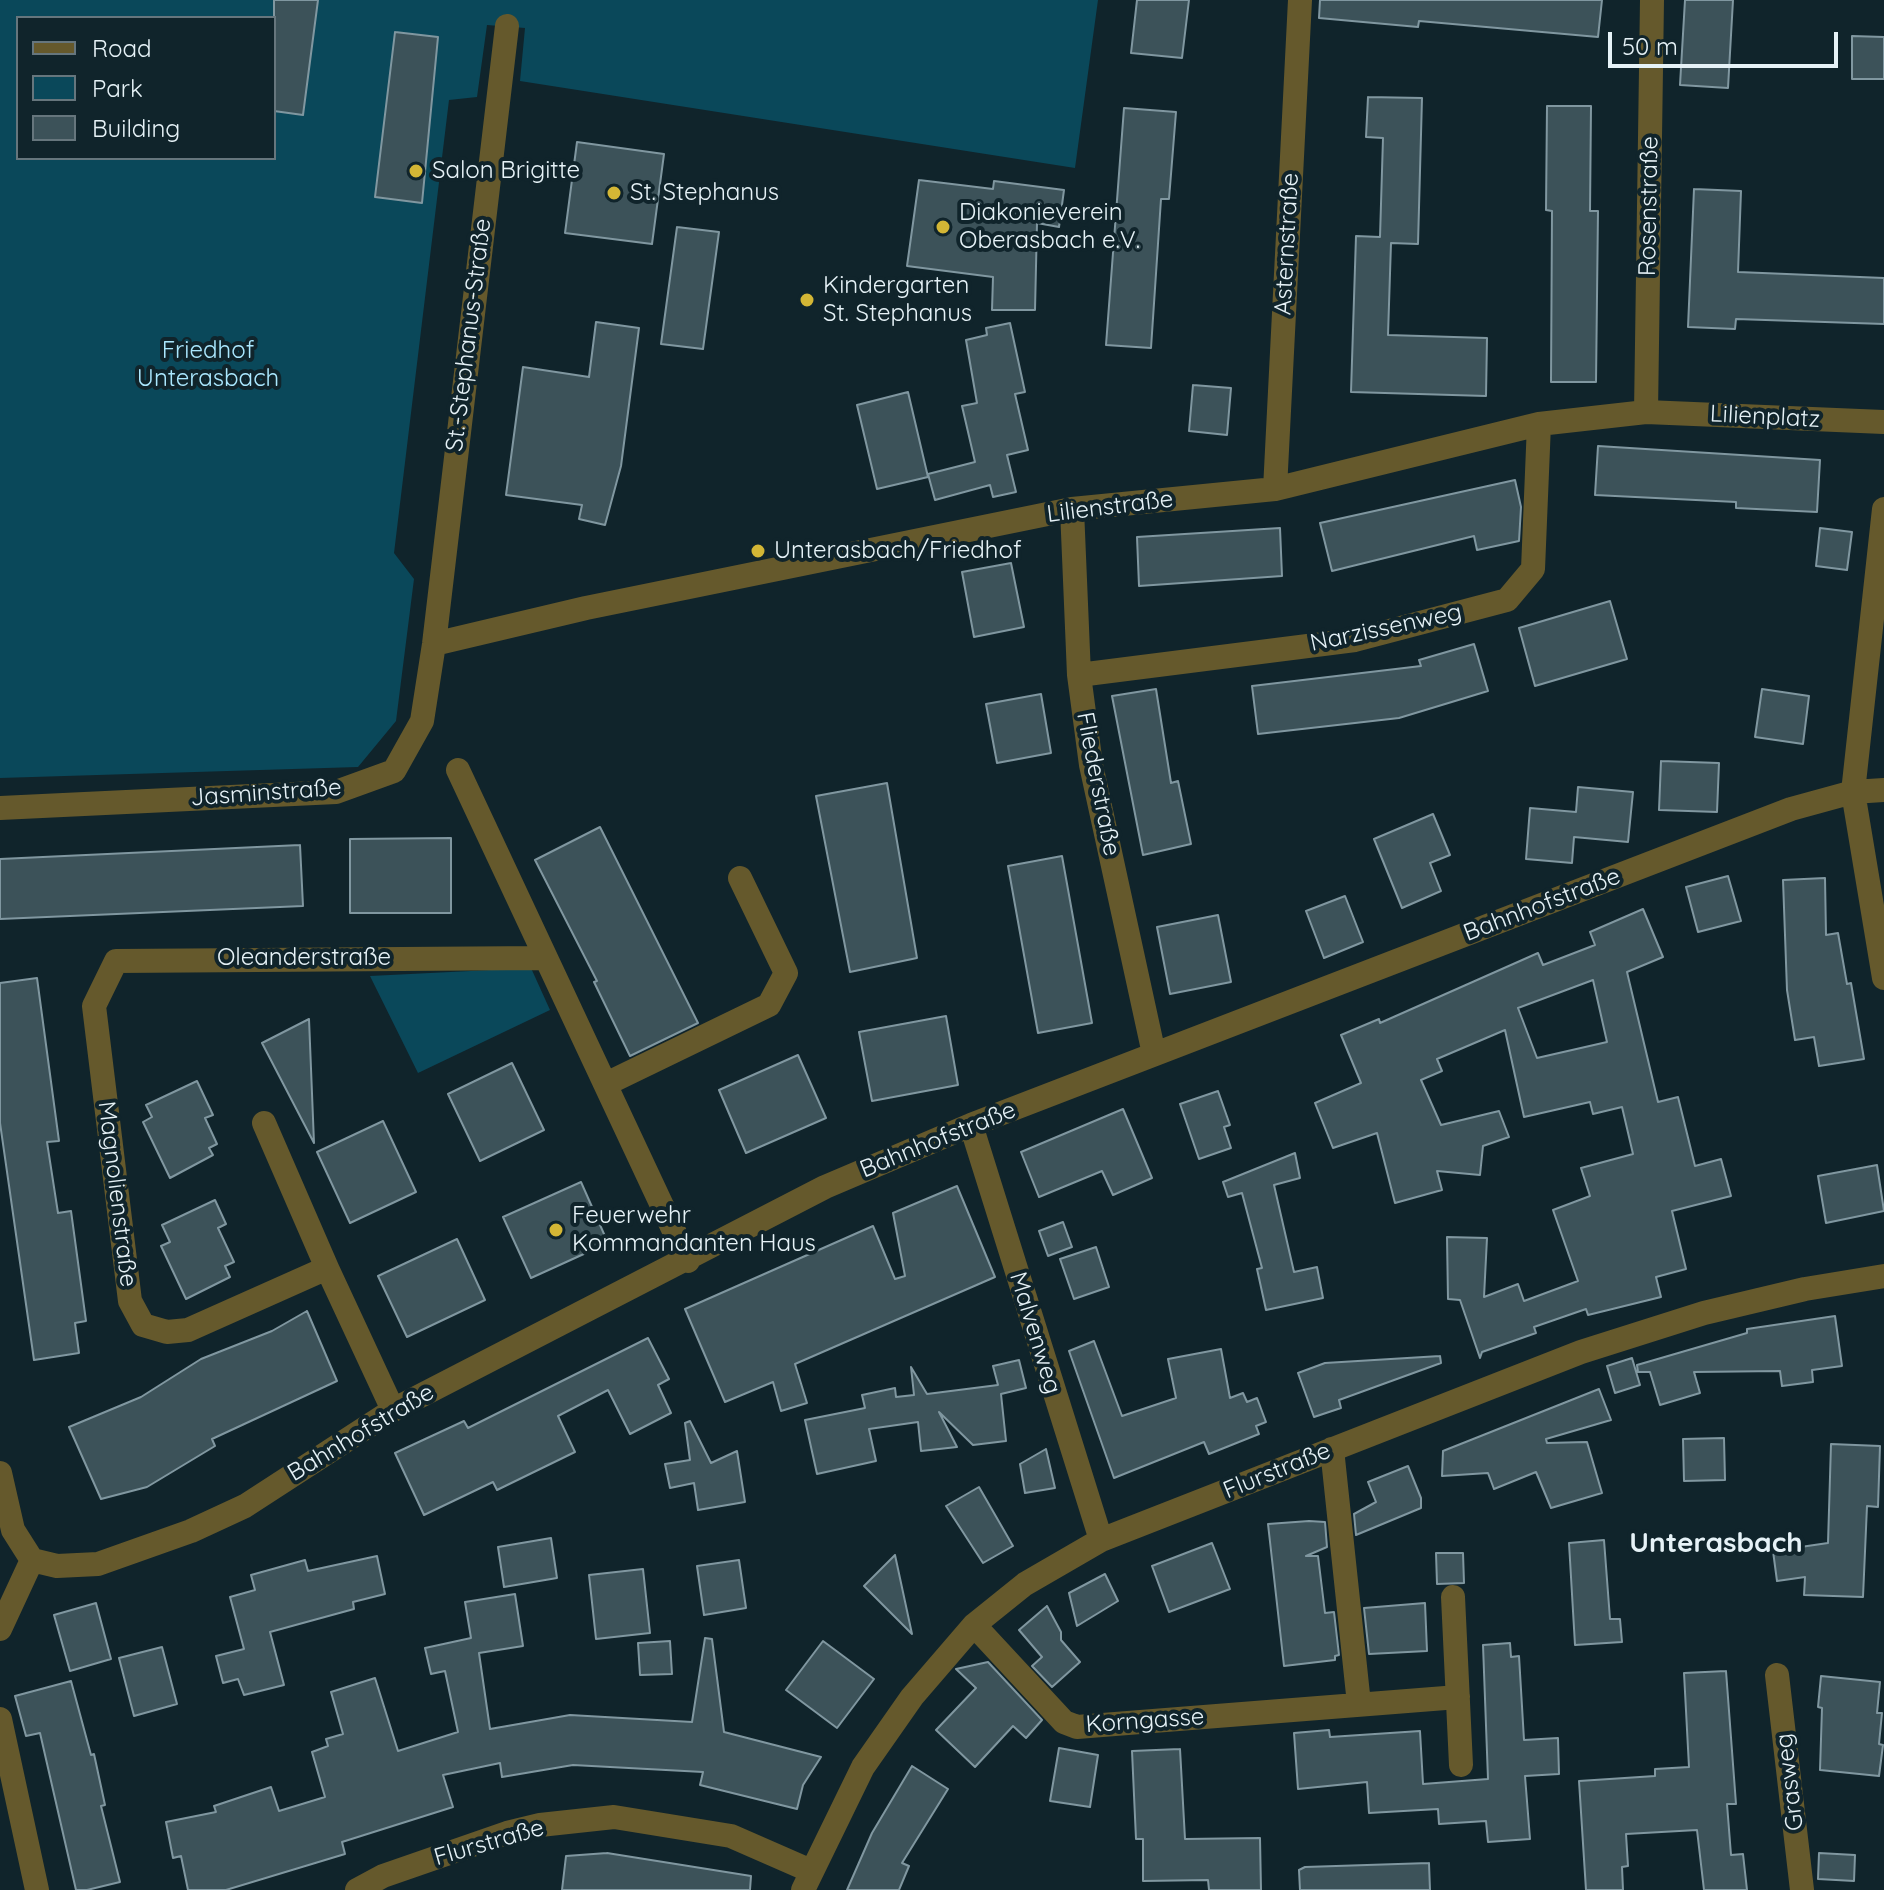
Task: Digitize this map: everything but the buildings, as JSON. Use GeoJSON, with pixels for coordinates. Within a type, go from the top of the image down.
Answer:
{"type":"FeatureCollection","features":[{"type":"Feature","properties":{"kind":"street","name":"Asternstraße"},"geometry":{"type":"LineString","coordinates":[[1275,489],[1300,0]]}},
{"type":"Feature","properties":{"kind":"street","name":"Rosenstraße"},"geometry":{"type":"LineString","coordinates":[[1646,412],[1652,0]]}},
{"type":"Feature","properties":{"kind":"street","name":"St.-Stephanus-Straße"},"geometry":{"type":"LineString","coordinates":[[434,644],[507,26]]}},
{"type":"Feature","properties":{"kind":"street","name":"Lilienstraße"},"geometry":{"type":"LineString","coordinates":[[434,644],[586,608],[1072,509],[1275,489],[1539,424],[1646,412]]}},
{"type":"Feature","properties":{"kind":"street","name":"Lilienplatz"},"geometry":{"type":"LineString","coordinates":[[1646,412],[1884,422]]}},
{"type":"Feature","properties":{"kind":"street","name":"Narzissenweg"},"geometry":{"type":"LineString","coordinates":[[1079,675],[1355,640],[1507,600],[1533,569],[1539,424]]}},
{"type":"Feature","properties":{"kind":"street","name":"Fliederstraße"},"geometry":{"type":"LineString","coordinates":[[1072,509],[1079,675],[1091,765],[1154,1054]]}},
{"type":"Feature","properties":{"kind":"street"},"geometry":{"type":"LineString","coordinates":[[1884,509],[1853,792],[1884,978]]}},
{"type":"Feature","properties":{"kind":"street","name":"Jasminstraße"},"geometry":{"type":"LineString","coordinates":[[0,808],[336,792],[394,771],[422,721],[434,644]]}},
{"type":"Feature","properties":{"kind":"street"},"geometry":{"type":"LineString","coordinates":[[458,770],[543,958],[606,1084],[688,1261]]}},
{"type":"Feature","properties":{"kind":"street","name":"Bahnhofstraße"},"geometry":{"type":"LineString","coordinates":[[32,1560],[57,1566],[98,1564],[191,1531],[245,1506],[393,1410],[688,1261],[825,1187],[971,1125],[1791,809],[1853,792],[1884,790]]}},
{"type":"Feature","properties":{"kind":"street"},"geometry":{"type":"LineString","coordinates":[[606,1084],[769,1005],[786,973],[740,878]]}},
{"type":"Feature","properties":{"kind":"street","name":"Oleanderstraße"},"geometry":{"type":"LineString","coordinates":[[94,1006],[116,961],[543,958]]}},
{"type":"Feature","properties":{"kind":"street","name":"Magnolienstraße"},"geometry":{"type":"LineString","coordinates":[[94,1006],[130,1301],[143,1325],[167,1332],[188,1330],[327,1268]]}},
{"type":"Feature","properties":{"kind":"street"},"geometry":{"type":"LineString","coordinates":[[264,1123],[393,1410]]}},
{"type":"Feature","properties":{"kind":"street","name":"Malvenweg"},"geometry":{"type":"LineString","coordinates":[[971,1125],[1101,1540]]}},
{"type":"Feature","properties":{"kind":"street","name":"Flurstraße"},"geometry":{"type":"LineString","coordinates":[[357,1890],[383,1876],[507,1833],[540,1825],[614,1817],[731,1836],[807,1880],[863,1767],[912,1697],[974,1625],[1025,1584],[1101,1540],[1581,1352],[1704,1313],[1805,1289],[1884,1276]]}},
{"type":"Feature","properties":{"kind":"street"},"geometry":{"type":"LineString","coordinates":[[1332,1449],[1359,1704]]}},
{"type":"Feature","properties":{"kind":"street"},"geometry":{"type":"LineString","coordinates":[[0,1473],[13,1530],[32,1560],[0,1629]]}},
{"type":"Feature","properties":{"kind":"street"},"geometry":{"type":"LineString","coordinates":[[1453,1597],[1461,1765]]}},
{"type":"Feature","properties":{"kind":"street","name":"Korngasse"},"geometry":{"type":"LineString","coordinates":[[974,1625],[1064,1722],[1077,1727],[1458,1697]]}},
{"type":"Feature","properties":{"kind":"street","name":"Grasweg"},"geometry":{"type":"LineString","coordinates":[[1777,1675],[1802,1890]]}},
{"type":"Feature","properties":{"kind":"street"},"geometry":{"type":"LineString","coordinates":[[1,1735],[37,1890]]}},
{"type":"Feature","properties":{"kind":"green space","name":"Friedhof Unterasbach"},"geometry":{"type":"Polygon","coordinates":[[[0,0],[1098,0],[1075,168],[520,81],[525,28],[487,25],[477,97],[449,100],[394,553],[414,579],[396,721],[358,767],[0,778],[0,0]]]}},
{"type":"Feature","properties":{"kind":"green space"},"geometry":{"type":"Polygon","coordinates":[[[531,968],[550,1010],[418,1073],[370,976],[531,968]]]}},
{"type":"Feature","properties":{"kind":"place","name":"Salon Brigitte"},"geometry":{"type":"Point","coordinates":[416,171]}},
{"type":"Feature","properties":{"kind":"place","name":"St. Stephanus"},"geometry":{"type":"Point","coordinates":[614,193]}},
{"type":"Feature","properties":{"kind":"place","name":"Diakonieverein Oberasbach e.V."},"geometry":{"type":"Point","coordinates":[943,227]}},
{"type":"Feature","properties":{"kind":"place","name":"Kindergarten St. Stephanus"},"geometry":{"type":"Point","coordinates":[807,300]}},
{"type":"Feature","properties":{"kind":"place","name":"Unterasbach/Friedhof"},"geometry":{"type":"Point","coordinates":[758,551]}},
{"type":"Feature","properties":{"kind":"place","name":"Feuerwehr Kommandanten Haus"},"geometry":{"type":"Point","coordinates":[556,1230]}},
{"type":"Feature","properties":{"kind":"district","name":"Unterasbach"},"geometry":{"type":"Point","coordinates":[1716,1544]}}]}
